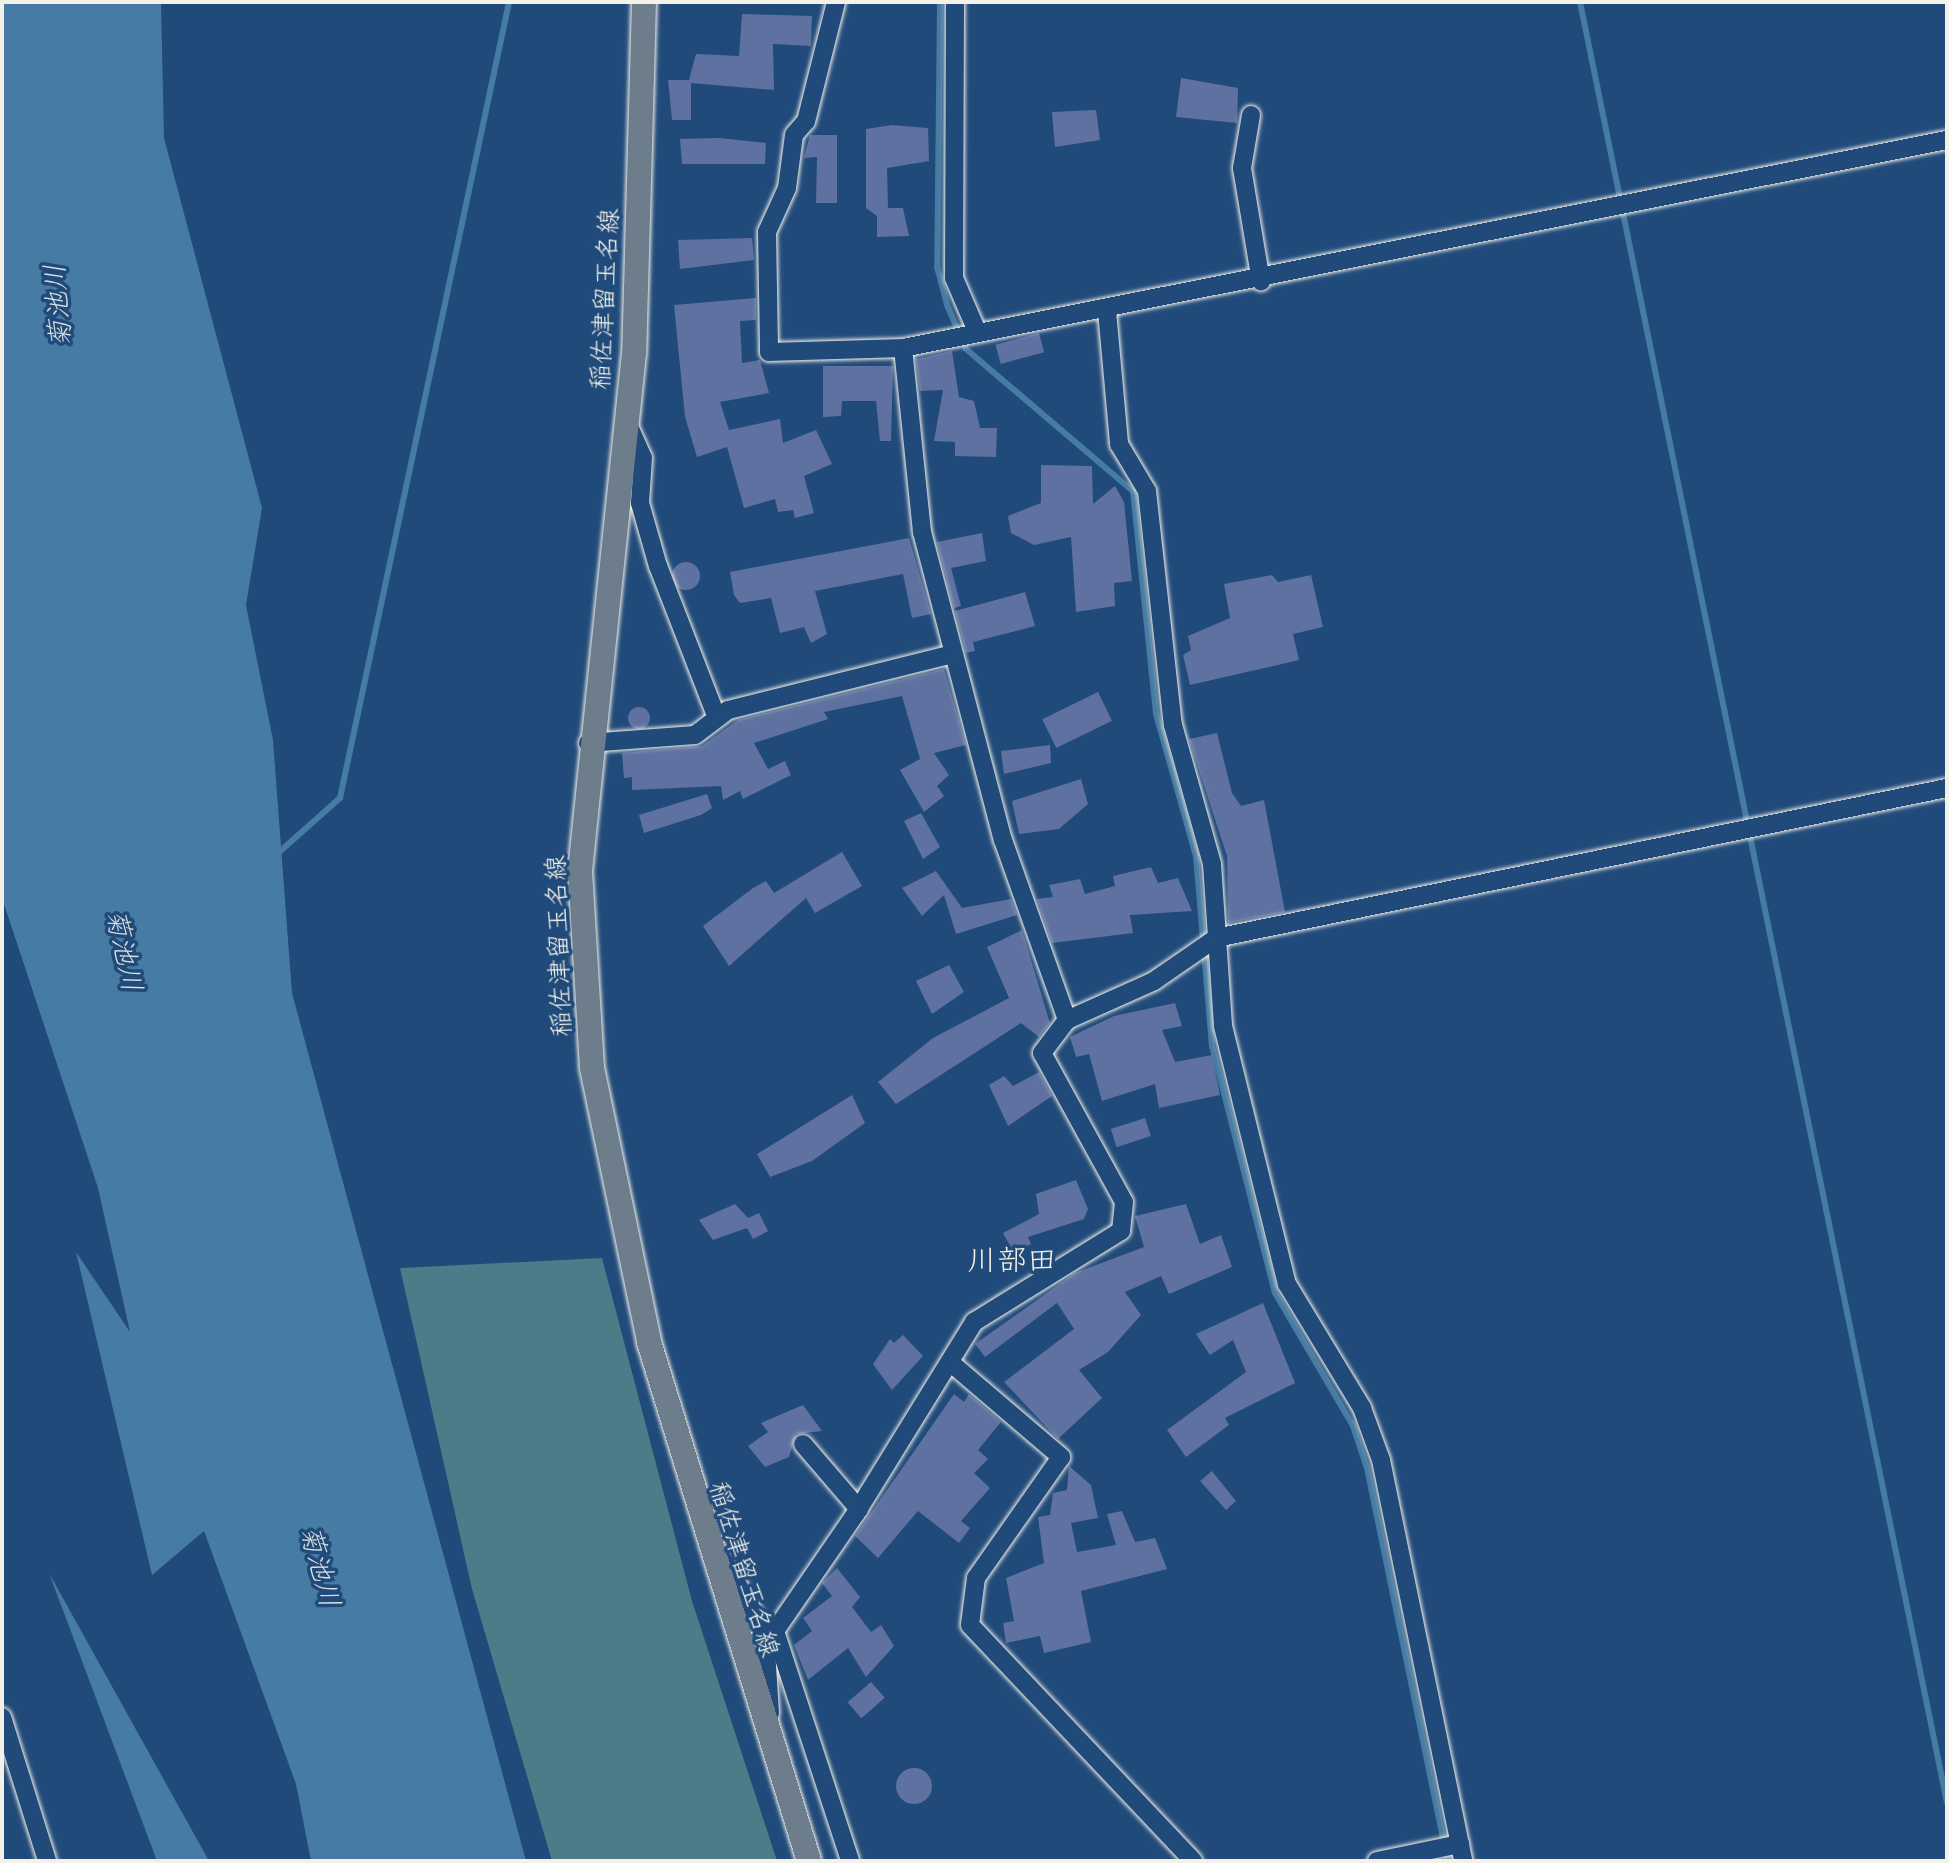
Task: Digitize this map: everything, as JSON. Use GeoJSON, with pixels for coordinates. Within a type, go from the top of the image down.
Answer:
{"type":"FeatureCollection","features":[{"type":"Feature","properties":{"kind":"main road","name":"稲佐津留玉名線"},"geometry":{"type":"LineString","coordinates":[[644,2],[626,419],[588,743],[580,871],[592,1068],[649,1342],[773,1754],[809,1861]]}},
{"type":"Feature","properties":{"kind":"street"},"geometry":{"type":"LineString","coordinates":[[836,2],[806,121],[794,135],[787,188],[767,232],[769,352],[903,348],[972,330],[1107,311],[1626,209],[1947,140]]}},
{"type":"Feature","properties":{"kind":"street"},"geometry":{"type":"LineString","coordinates":[[955,2],[954,278],[972,330]]}},
{"type":"Feature","properties":{"kind":"street"},"geometry":{"type":"LineString","coordinates":[[1251,115],[1242,168],[1261,281]]}},
{"type":"Feature","properties":{"kind":"street"},"geometry":{"type":"LineString","coordinates":[[1107,311],[1119,444],[1147,491],[1173,725],[1212,864],[1223,1026],[1287,1284],[1362,1408],[1381,1460],[1460,1850],[1433,1850],[1377,1861]]}},
{"type":"Feature","properties":{"kind":"street"},"geometry":{"type":"LineString","coordinates":[[903,348],[912,487],[1003,840],[1067,1020]]}},
{"type":"Feature","properties":{"kind":"street"},"geometry":{"type":"LineString","coordinates":[[626,419],[643,458],[640,503],[658,566],[717,718]]}},
{"type":"Feature","properties":{"kind":"street"},"geometry":{"type":"LineString","coordinates":[[588,743],[695,735],[717,718],[953,654]]}},
{"type":"Feature","properties":{"kind":"street"},"geometry":{"type":"LineString","coordinates":[[773,1754],[770,1632],[859,1509],[974,1322],[1121,1231],[1124,1202],[1042,1053],[1067,1020],[1154,981],[1186,954],[1216,938],[1947,788]]}},
{"type":"Feature","properties":{"kind":"street"},"geometry":{"type":"LineString","coordinates":[[951,1363],[1061,1457],[976,1578],[970,1625],[1193,1861]]}},
{"type":"Feature","properties":{"kind":"street"},"geometry":{"type":"LineString","coordinates":[[803,1444],[859,1509]]}},
{"type":"Feature","properties":{"kind":"street"},"geometry":{"type":"LineString","coordinates":[[700,1516],[770,1632],[850,1861]]}},
{"type":"Feature","properties":{"kind":"street"},"geometry":{"type":"LineString","coordinates":[[2,1717],[47,1861]]}},
{"type":"Feature","properties":{"kind":"green space"},"geometry":{"type":"Polygon","coordinates":[[[602,1258],[692,1601],[777,1861],[552,1861],[472,1589],[400,1268],[602,1258]]]}},
{"type":"Feature","properties":{"kind":"water","name":"菊池川"},"geometry":{"type":"Polygon","coordinates":[[[2,2],[161,2],[164,138],[262,508],[246,605],[273,740],[292,993],[526,1861],[311,1861],[296,1784],[204,1531],[152,1575],[76,1252],[130,1332],[98,1188],[2,898],[2,2]]]}},
{"type":"Feature","properties":{"kind":"water"},"geometry":{"type":"Polygon","coordinates":[[[49,1573],[209,1861],[157,1861],[49,1573]]]}},
{"type":"Feature","properties":{"kind":"building"},"geometry":{"type":"Polygon","coordinates":[[[742,14],[812,16],[811,46],[773,44],[774,90],[691,83],[691,120],[672,120],[668,80],[689,80],[696,54],[739,56],[742,14]]]}},
{"type":"Feature","properties":{"kind":"building"},"geometry":{"type":"Polygon","coordinates":[[[1181,78],[1238,88],[1237,123],[1176,117],[1181,78]]]}},
{"type":"Feature","properties":{"kind":"building"},"geometry":{"type":"Polygon","coordinates":[[[1096,110],[1100,140],[1055,147],[1052,112],[1096,110]]]}},
{"type":"Feature","properties":{"kind":"building"},"geometry":{"type":"Polygon","coordinates":[[[892,125],[928,128],[929,161],[887,168],[888,208],[903,208],[909,236],[877,237],[877,216],[866,208],[866,129],[892,125]]]}},
{"type":"Feature","properties":{"kind":"building"},"geometry":{"type":"Polygon","coordinates":[[[810,135],[837,135],[837,203],[816,203],[817,157],[804,158],[810,135]]]}},
{"type":"Feature","properties":{"kind":"building"},"geometry":{"type":"Polygon","coordinates":[[[719,138],[766,143],[765,164],[682,164],[680,139],[719,138]]]}},
{"type":"Feature","properties":{"kind":"building"},"geometry":{"type":"Polygon","coordinates":[[[752,238],[754,260],[680,269],[678,240],[752,238]]]}},
{"type":"Feature","properties":{"kind":"building"},"geometry":{"type":"Polygon","coordinates":[[[756,298],[756,320],[740,321],[742,363],[760,360],[769,393],[720,402],[729,430],[780,419],[783,443],[816,430],[832,464],[804,476],[814,513],[795,518],[793,510],[778,512],[775,499],[744,508],[727,447],[697,457],[685,417],[674,305],[756,298]]]}},
{"type":"Feature","properties":{"kind":"building"},"geometry":{"type":"Polygon","coordinates":[[[1039,333],[1044,352],[1001,364],[996,345],[1039,333]]]}},
{"type":"Feature","properties":{"kind":"building"},"geometry":{"type":"Polygon","coordinates":[[[952,351],[959,397],[974,401],[980,428],[997,428],[996,457],[955,456],[955,442],[934,441],[943,390],[920,391],[916,359],[952,351]]]}},
{"type":"Feature","properties":{"kind":"building"},"geometry":{"type":"Polygon","coordinates":[[[823,366],[893,366],[891,441],[880,441],[876,401],[842,401],[841,416],[823,417],[823,366]]]}},
{"type":"Feature","properties":{"kind":"building"},"geometry":{"type":"Polygon","coordinates":[[[1041,465],[1092,466],[1093,504],[1115,486],[1124,502],[1132,581],[1114,583],[1115,606],[1076,612],[1071,537],[1034,545],[1011,533],[1008,516],[1041,503],[1041,465]]]}},
{"type":"Feature","properties":{"kind":"building"},"geometry":{"type":"Polygon","coordinates":[[[982,533],[986,561],[951,568],[961,606],[954,608],[937,542],[982,533]]]}},
{"type":"Feature","properties":{"kind":"building"},"geometry":{"type":"Polygon","coordinates":[[[909,538],[931,614],[912,618],[903,574],[815,591],[827,634],[811,643],[804,627],[780,633],[771,598],[740,603],[734,595],[730,572],[909,538]]]}},
{"type":"Feature","properties":{"kind":"building"},"geometry":{"type":"Polygon","coordinates":[[[686,562],[696,566],[700,576],[696,586],[686,590],[676,586],[672,576],[676,566],[686,562]]]}},
{"type":"Feature","properties":{"kind":"building"},"geometry":{"type":"Polygon","coordinates":[[[1272,575],[1278,582],[1311,575],[1323,627],[1293,634],[1299,660],[1190,685],[1183,655],[1191,650],[1188,636],[1230,618],[1224,584],[1272,575]]]}},
{"type":"Feature","properties":{"kind":"building"},"geometry":{"type":"Polygon","coordinates":[[[1025,592],[1035,626],[973,642],[975,651],[966,653],[955,611],[1025,592]]]}},
{"type":"Feature","properties":{"kind":"building"},"geometry":{"type":"Polygon","coordinates":[[[944,669],[966,745],[934,753],[949,775],[937,786],[944,796],[924,812],[900,770],[920,759],[902,696],[824,712],[828,719],[754,743],[768,769],[785,761],[791,775],[743,799],[740,791],[723,800],[721,786],[632,790],[632,777],[624,778],[622,753],[702,746],[738,720],[944,669]]]}},
{"type":"Feature","properties":{"kind":"building"},"geometry":{"type":"Polygon","coordinates":[[[1098,692],[1112,721],[1056,748],[1042,719],[1098,692]]]}},
{"type":"Feature","properties":{"kind":"building"},"geometry":{"type":"Polygon","coordinates":[[[639,707],[647,710],[650,718],[647,726],[639,729],[631,726],[628,718],[631,710],[639,707]]]}},
{"type":"Feature","properties":{"kind":"building"},"geometry":{"type":"Polygon","coordinates":[[[1217,733],[1232,793],[1241,806],[1264,800],[1285,912],[1228,923],[1227,856],[1189,739],[1217,733]]]}},
{"type":"Feature","properties":{"kind":"building"},"geometry":{"type":"Polygon","coordinates":[[[1050,745],[1051,763],[1004,774],[1001,751],[1050,745]]]}},
{"type":"Feature","properties":{"kind":"building"},"geometry":{"type":"Polygon","coordinates":[[[1081,779],[1088,804],[1059,829],[1019,834],[1012,801],[1081,779]]]}},
{"type":"Feature","properties":{"kind":"building"},"geometry":{"type":"Polygon","coordinates":[[[707,794],[712,808],[701,815],[644,833],[639,815],[707,794]]]}},
{"type":"Feature","properties":{"kind":"building"},"geometry":{"type":"Polygon","coordinates":[[[921,813],[940,847],[923,859],[904,821],[921,813]]]}},
{"type":"Feature","properties":{"kind":"building"},"geometry":{"type":"Polygon","coordinates":[[[842,852],[862,886],[815,913],[806,898],[729,966],[703,926],[766,881],[774,893],[842,852]]]}},
{"type":"Feature","properties":{"kind":"building"},"geometry":{"type":"Polygon","coordinates":[[[1151,867],[1158,883],[1178,878],[1192,911],[1130,915],[1133,933],[1052,943],[1037,899],[1053,897],[1049,885],[1080,879],[1085,894],[1115,886],[1113,876],[1151,867]]]}},
{"type":"Feature","properties":{"kind":"building"},"geometry":{"type":"Polygon","coordinates":[[[936,871],[962,908],[1011,899],[1017,915],[956,934],[944,895],[922,916],[902,888],[936,871]]]}},
{"type":"Feature","properties":{"kind":"building"},"geometry":{"type":"Polygon","coordinates":[[[1022,930],[1050,1023],[1039,1037],[1021,1023],[896,1104],[878,1082],[933,1038],[1009,998],[987,947],[1022,930]]]}},
{"type":"Feature","properties":{"kind":"building"},"geometry":{"type":"Polygon","coordinates":[[[949,965],[964,992],[932,1014],[916,981],[949,965]]]}},
{"type":"Feature","properties":{"kind":"building"},"geometry":{"type":"Polygon","coordinates":[[[1175,1003],[1182,1026],[1162,1030],[1175,1062],[1212,1055],[1220,1095],[1159,1108],[1155,1084],[1102,1101],[1089,1054],[1076,1057],[1070,1037],[1114,1016],[1175,1003]]]}},
{"type":"Feature","properties":{"kind":"building"},"geometry":{"type":"Polygon","coordinates":[[[1039,1072],[1052,1096],[1008,1126],[989,1085],[1004,1076],[1013,1086],[1039,1072]]]}},
{"type":"Feature","properties":{"kind":"building"},"geometry":{"type":"Polygon","coordinates":[[[852,1095],[865,1123],[812,1161],[770,1177],[757,1154],[852,1095]]]}},
{"type":"Feature","properties":{"kind":"building"},"geometry":{"type":"Polygon","coordinates":[[[1145,1118],[1151,1136],[1117,1147],[1111,1129],[1145,1118]]]}},
{"type":"Feature","properties":{"kind":"building"},"geometry":{"type":"Polygon","coordinates":[[[1076,1180],[1088,1209],[1084,1219],[1028,1237],[1031,1244],[1014,1253],[1003,1233],[1039,1214],[1036,1194],[1076,1180]]]}},
{"type":"Feature","properties":{"kind":"building"},"geometry":{"type":"Polygon","coordinates":[[[735,1204],[748,1218],[759,1213],[768,1231],[753,1239],[747,1228],[713,1240],[699,1220],[735,1204]]]}},
{"type":"Feature","properties":{"kind":"building"},"geometry":{"type":"Polygon","coordinates":[[[1186,1204],[1200,1244],[1221,1235],[1232,1267],[1169,1294],[1161,1276],[1125,1292],[1141,1315],[1108,1352],[1079,1370],[1102,1398],[1058,1439],[1004,1382],[1074,1329],[1057,1303],[985,1357],[975,1344],[1075,1273],[1144,1247],[1135,1216],[1186,1204]]]}},
{"type":"Feature","properties":{"kind":"building"},"geometry":{"type":"Polygon","coordinates":[[[1263,1303],[1295,1383],[1225,1418],[1229,1425],[1186,1457],[1167,1430],[1246,1372],[1233,1340],[1210,1355],[1196,1334],[1263,1303]]]}},
{"type":"Feature","properties":{"kind":"building"},"geometry":{"type":"Polygon","coordinates":[[[903,1335],[923,1356],[892,1390],[873,1364],[890,1339],[894,1343],[903,1335]]]}},
{"type":"Feature","properties":{"kind":"building"},"geometry":{"type":"Polygon","coordinates":[[[954,1394],[964,1402],[969,1394],[1001,1422],[978,1450],[988,1459],[974,1473],[990,1488],[961,1521],[970,1528],[959,1543],[918,1511],[878,1558],[855,1536],[954,1394]]]}},
{"type":"Feature","properties":{"kind":"building"},"geometry":{"type":"Polygon","coordinates":[[[803,1405],[822,1431],[796,1434],[789,1457],[765,1467],[748,1446],[768,1432],[761,1423],[803,1405]]]}},
{"type":"Feature","properties":{"kind":"building"},"geometry":{"type":"Polygon","coordinates":[[[1069,1466],[1091,1485],[1098,1518],[1071,1523],[1077,1552],[1116,1545],[1107,1514],[1122,1511],[1135,1542],[1155,1538],[1167,1569],[1081,1591],[1091,1642],[1044,1653],[1040,1636],[1006,1643],[1003,1623],[1014,1621],[1006,1578],[1044,1563],[1038,1517],[1050,1515],[1053,1493],[1067,1490],[1069,1466]]]}},
{"type":"Feature","properties":{"kind":"building"},"geometry":{"type":"Polygon","coordinates":[[[1212,1471],[1236,1501],[1226,1510],[1200,1481],[1212,1471]]]}},
{"type":"Feature","properties":{"kind":"building"},"geometry":{"type":"Polygon","coordinates":[[[837,1568],[860,1597],[852,1607],[871,1632],[881,1625],[894,1646],[866,1677],[848,1648],[808,1680],[794,1645],[812,1631],[803,1618],[832,1596],[822,1583],[837,1568]]]}},
{"type":"Feature","properties":{"kind":"building"},"geometry":{"type":"Polygon","coordinates":[[[871,1682],[885,1698],[861,1718],[848,1702],[871,1682]]]}},
{"type":"Feature","properties":{"kind":"building"},"geometry":{"type":"Polygon","coordinates":[[[914,1768],[927,1773],[932,1786],[927,1799],[914,1804],[901,1799],[896,1786],[901,1773],[914,1768]]]}},
{"type":"Feature","properties":{"kind":"waterway"},"geometry":{"type":"LineString","coordinates":[[276,855],[340,798],[509,2]]}},
{"type":"Feature","properties":{"kind":"waterway"},"geometry":{"type":"LineString","coordinates":[[940,2],[937,267],[947,305],[966,349],[1133,491],[1156,714],[1196,856],[1212,1046],[1275,1293],[1353,1426],[1367,1468],[1448,1861]]}},
{"type":"Feature","properties":{"kind":"waterway"},"geometry":{"type":"LineString","coordinates":[[1580,2],[1947,1802]]}},
{"type":"Feature","properties":{"kind":"district","name":"川部田"},"geometry":{"type":"Point","coordinates":[1012,1258]}}]}
